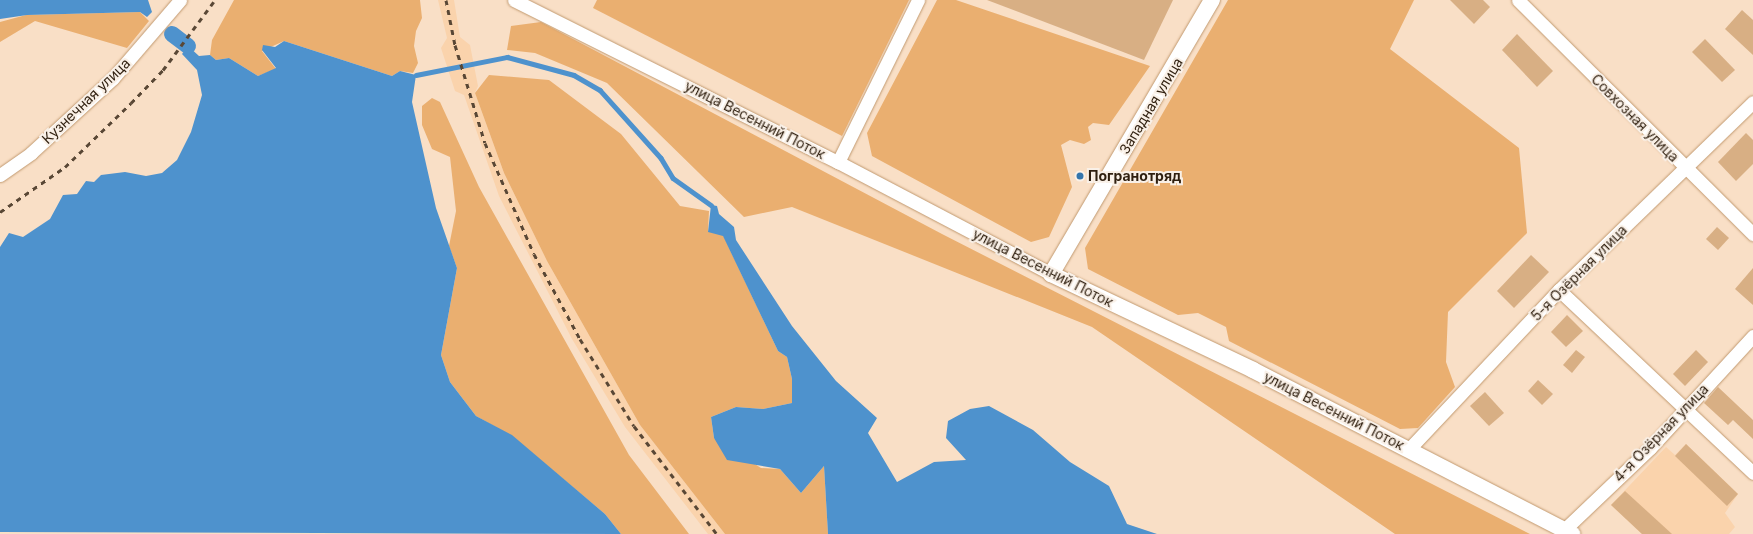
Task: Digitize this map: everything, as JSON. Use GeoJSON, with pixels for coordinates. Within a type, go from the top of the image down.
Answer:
{"type":"FeatureCollection","features":[{"type":"Feature","properties":{"kind":"street","name":"Кузнечная улица"},"geometry":{"type":"LineString","coordinates":[[0,175],[73,117],[113,78],[180,0]]}},
{"type":"Feature","properties":{"kind":"street","name":"улица Весенний Поток"},"geometry":{"type":"LineString","coordinates":[[514,0],[838,162],[1051,274],[1409,449],[1569,531]]}},
{"type":"Feature","properties":{"kind":"street"},"geometry":{"type":"LineString","coordinates":[[838,162],[918,0]]}},
{"type":"Feature","properties":{"kind":"street","name":"Западная улица"},"geometry":{"type":"LineString","coordinates":[[1051,274],[1212,0]]}},
{"type":"Feature","properties":{"kind":"street","name":"Совхозная улица"},"geometry":{"type":"LineString","coordinates":[[1518,0],[1685,168],[1753,234]]}},
{"type":"Feature","properties":{"kind":"street","name":"5-я Озёрная улица"},"geometry":{"type":"LineString","coordinates":[[1409,449],[1559,290],[1753,102]]}},
{"type":"Feature","properties":{"kind":"street"},"geometry":{"type":"LineString","coordinates":[[1559,290],[1753,473]]}},
{"type":"Feature","properties":{"kind":"street","name":"4-я Озёрная улица"},"geometry":{"type":"LineString","coordinates":[[1569,531],[1753,336]]}},
{"type":"Feature","properties":{"kind":"shaded area"},"geometry":{"type":"Polygon","coordinates":[[[234,0],[420,0],[422,18],[416,31],[414,46],[418,63],[413,73],[400,71],[392,76],[284,41],[262,51],[276,69],[258,76],[229,58],[216,60],[210,55],[212,40],[234,0]]]}},
{"type":"Feature","properties":{"kind":"shaded area"},"geometry":{"type":"Polygon","coordinates":[[[438,0],[454,0],[460,37],[470,45],[478,86],[475,93],[504,173],[547,261],[640,425],[725,534],[708,534],[625,427],[572,339],[499,196],[464,95],[455,91],[441,48],[447,38],[438,0]]]}},
{"type":"Feature","properties":{"kind":"shaded area"},"geometry":{"type":"Polygon","coordinates":[[[597,0],[909,0],[842,136],[593,8],[597,0]]]}},
{"type":"Feature","properties":{"kind":"shaded area"},"geometry":{"type":"Polygon","coordinates":[[[937,0],[956,0],[1150,66],[1109,125],[1093,123],[1088,127],[1091,140],[1084,144],[1070,140],[1061,145],[1072,187],[1049,237],[1031,242],[872,156],[867,133],[937,0]]]}},
{"type":"Feature","properties":{"kind":"shaded area"},"geometry":{"type":"Polygon","coordinates":[[[1228,0],[1414,0],[1390,49],[1519,148],[1527,233],[1448,312],[1446,362],[1455,387],[1418,428],[1400,429],[1229,341],[1226,327],[1198,313],[1178,315],[1088,269],[1085,248],[1228,0]]]}},
{"type":"Feature","properties":{"kind":"shaded area"},"geometry":{"type":"Polygon","coordinates":[[[140,12],[149,21],[127,48],[35,21],[0,42],[0,22],[26,15],[140,12]]]}},
{"type":"Feature","properties":{"kind":"shaded area"},"geometry":{"type":"Polygon","coordinates":[[[541,22],[942,234],[1530,534],[1395,534],[1092,327],[792,207],[744,217],[607,83],[535,53],[507,50],[511,26],[541,22]]]}},
{"type":"Feature","properties":{"kind":"shaded area"},"geometry":{"type":"Polygon","coordinates":[[[489,75],[549,80],[621,134],[680,206],[709,211],[708,231],[723,235],[778,351],[787,357],[792,379],[792,403],[763,409],[736,407],[711,417],[714,438],[761,468],[780,469],[801,493],[824,466],[828,534],[725,534],[640,425],[547,261],[504,173],[475,93],[489,75]]]}},
{"type":"Feature","properties":{"kind":"shaded area"},"geometry":{"type":"Polygon","coordinates":[[[432,98],[440,102],[479,187],[629,455],[689,534],[621,534],[605,514],[512,436],[476,416],[450,382],[441,355],[457,268],[449,246],[456,211],[450,157],[432,149],[422,125],[422,106],[432,98]]]}},
{"type":"Feature","properties":{"kind":"shaded area"},"geometry":{"type":"Polygon","coordinates":[[[1686,444],[1738,494],[1725,513],[1735,527],[1729,534],[1642,534],[1611,505],[1666,447],[1675,455],[1686,444]]]}},
{"type":"Feature","properties":{"kind":"water"},"geometry":{"type":"Polygon","coordinates":[[[0,0],[148,0],[152,12],[147,17],[140,12],[27,15],[0,19],[0,0]]]}},
{"type":"Feature","properties":{"kind":"water"},"geometry":{"type":"Polygon","coordinates":[[[284,41],[392,76],[400,71],[416,75],[412,102],[436,208],[457,268],[441,355],[450,382],[476,416],[512,435],[605,514],[621,534],[0,532],[0,247],[9,233],[23,237],[50,219],[63,195],[77,194],[86,181],[94,182],[101,175],[125,172],[146,176],[162,173],[177,160],[191,132],[202,95],[197,70],[182,54],[188,46],[199,56],[210,55],[216,60],[229,58],[258,76],[276,68],[262,50],[263,45],[275,47],[284,41]]]}},
{"type":"Feature","properties":{"kind":"water"},"geometry":{"type":"Polygon","coordinates":[[[711,205],[717,206],[719,214],[734,227],[736,240],[792,326],[836,381],[877,418],[868,433],[897,482],[934,462],[966,460],[946,438],[948,421],[970,409],[989,406],[1033,430],[1070,462],[1109,486],[1127,524],[1157,534],[828,534],[824,466],[801,493],[780,469],[727,460],[714,438],[711,417],[736,407],[763,409],[792,403],[792,379],[787,357],[778,351],[723,236],[708,232],[711,205]]]}},
{"type":"Feature","properties":{"kind":"building"},"geometry":{"type":"Polygon","coordinates":[[[987,0],[1173,0],[1144,60],[987,0]]]}},
{"type":"Feature","properties":{"kind":"building"},"geometry":{"type":"Polygon","coordinates":[[[1450,0],[1483,0],[1490,7],[1474,24],[1450,0]]]}},
{"type":"Feature","properties":{"kind":"building"},"geometry":{"type":"Polygon","coordinates":[[[1742,10],[1753,20],[1753,55],[1725,29],[1742,10]]]}},
{"type":"Feature","properties":{"kind":"building"},"geometry":{"type":"Polygon","coordinates":[[[1517,34],[1553,71],[1537,87],[1502,50],[1517,34]]]}},
{"type":"Feature","properties":{"kind":"building"},"geometry":{"type":"Polygon","coordinates":[[[1705,39],[1735,70],[1722,82],[1692,52],[1705,39]]]}},
{"type":"Feature","properties":{"kind":"building"},"geometry":{"type":"Polygon","coordinates":[[[1746,133],[1753,140],[1753,164],[1736,181],[1718,162],[1746,133]]]}},
{"type":"Feature","properties":{"kind":"building"},"geometry":{"type":"Polygon","coordinates":[[[1717,227],[1729,238],[1718,250],[1706,239],[1717,227]]]}},
{"type":"Feature","properties":{"kind":"building"},"geometry":{"type":"Polygon","coordinates":[[[1531,255],[1549,272],[1514,308],[1497,291],[1531,255]]]}},
{"type":"Feature","properties":{"kind":"building"},"geometry":{"type":"Polygon","coordinates":[[[1753,268],[1753,305],[1735,289],[1753,268]]]}},
{"type":"Feature","properties":{"kind":"building"},"geometry":{"type":"Polygon","coordinates":[[[1567,315],[1583,331],[1566,347],[1551,332],[1567,315]]]}},
{"type":"Feature","properties":{"kind":"building"},"geometry":{"type":"Polygon","coordinates":[[[1576,350],[1585,357],[1572,373],[1563,365],[1576,350]]]}},
{"type":"Feature","properties":{"kind":"building"},"geometry":{"type":"Polygon","coordinates":[[[1696,350],[1708,362],[1685,386],[1673,374],[1696,350]]]}},
{"type":"Feature","properties":{"kind":"building"},"geometry":{"type":"Polygon","coordinates":[[[1538,380],[1553,394],[1542,405],[1528,391],[1538,380]]]}},
{"type":"Feature","properties":{"kind":"building"},"geometry":{"type":"Polygon","coordinates":[[[1718,387],[1753,420],[1753,439],[1733,420],[1728,425],[1704,403],[1718,387]]]}},
{"type":"Feature","properties":{"kind":"building"},"geometry":{"type":"Polygon","coordinates":[[[1485,392],[1504,413],[1489,426],[1470,406],[1485,392]]]}},
{"type":"Feature","properties":{"kind":"building"},"geometry":{"type":"Polygon","coordinates":[[[1686,444],[1738,494],[1727,506],[1675,456],[1686,444]]]}},
{"type":"Feature","properties":{"kind":"building"},"geometry":{"type":"Polygon","coordinates":[[[1625,491],[1672,534],[1642,534],[1611,505],[1625,491]]]}},
{"type":"Feature","properties":{"kind":"waterway"},"geometry":{"type":"LineString","coordinates":[[172,34],[188,46]]}},
{"type":"Feature","properties":{"kind":"waterway"},"geometry":{"type":"LineString","coordinates":[[416,75],[507,57],[574,75],[600,90],[661,158],[673,178],[711,205]]}},
{"type":"Feature","properties":{"kind":"railway"},"geometry":{"type":"LineString","coordinates":[[0,212],[65,167],[131,103],[163,70],[215,0]]}},
{"type":"Feature","properties":{"kind":"railway"},"geometry":{"type":"LineString","coordinates":[[446,0],[455,45],[485,143],[534,254],[580,339],[634,426],[717,534]]}},
{"type":"Feature","properties":{"kind":"place","name":"Погранотряд"},"geometry":{"type":"Point","coordinates":[1080,176]}}]}
